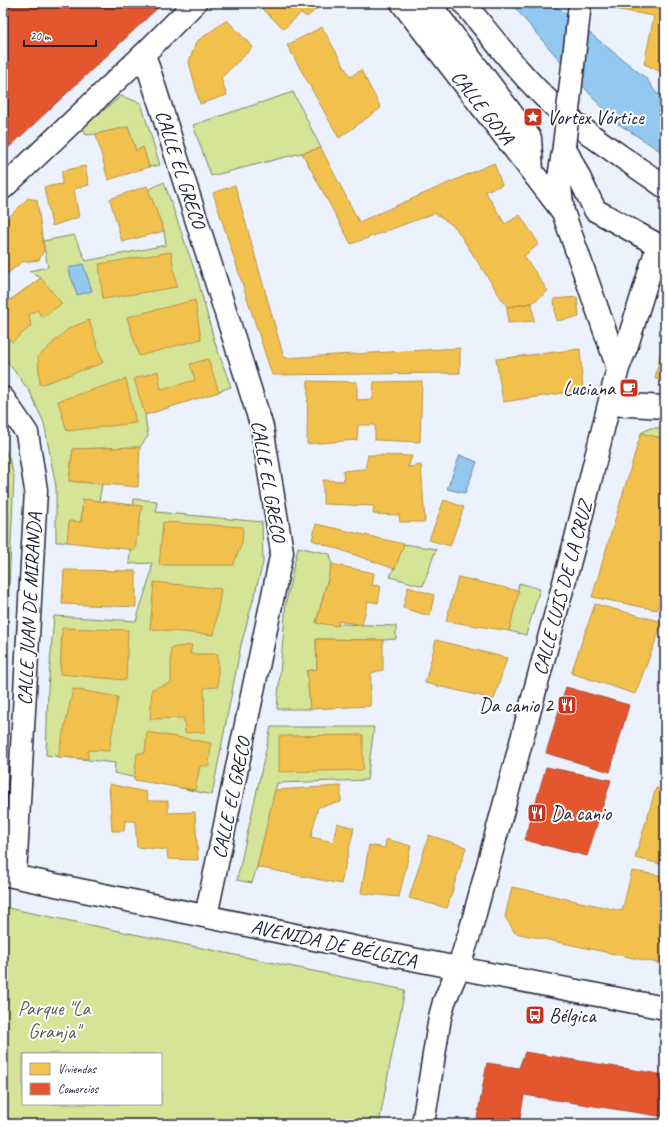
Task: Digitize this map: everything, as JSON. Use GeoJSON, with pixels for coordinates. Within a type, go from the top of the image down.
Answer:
{"type":"FeatureCollection","features":[{"type":"Feature","properties":{"kind":"street"},"geometry":{"type":"LineString","coordinates":[[3,188],[144,54],[195,3]]}},
{"type":"Feature","properties":{"kind":"street","name":"CALLE GOYA"},"geometry":{"type":"LineString","coordinates":[[402,3],[563,212]]}},
{"type":"Feature","properties":{"kind":"street"},"geometry":{"type":"LineString","coordinates":[[429,3],[530,138],[532,171]]}},
{"type":"Feature","properties":{"kind":"street"},"geometry":{"type":"LineString","coordinates":[[464,3],[523,74],[552,104],[584,129],[665,187]]}},
{"type":"Feature","properties":{"kind":"street"},"geometry":{"type":"LineString","coordinates":[[580,3],[560,178],[563,212],[618,368]]}},
{"type":"Feature","properties":{"kind":"street","name":"CALLE EL GRECO"},"geometry":{"type":"LineString","coordinates":[[144,54],[262,427],[282,552],[206,916]]}},
{"type":"Feature","properties":{"kind":"street"},"geometry":{"type":"LineString","coordinates":[[564,146],[595,210],[662,247]]}},
{"type":"Feature","properties":{"kind":"street"},"geometry":{"type":"LineString","coordinates":[[571,234],[595,210]]}},
{"type":"Feature","properties":{"kind":"street","name":"CALLE LUIS DE LA CRUZ"},"geometry":{"type":"LineString","coordinates":[[423,1124],[440,1017],[444,1002],[458,968],[470,932],[549,640],[618,368],[662,247]]}},
{"type":"Feature","properties":{"kind":"street","name":"CALLE JUAN DE MIRANDA"},"geometry":{"type":"LineString","coordinates":[[3,398],[26,433],[36,490],[9,875]]}},
{"type":"Feature","properties":{"kind":"street"},"geometry":{"type":"LineString","coordinates":[[610,404],[665,407]]}},
{"type":"Feature","properties":{"kind":"street","name":"AVENIDA DE BÉLGICA"},"geometry":{"type":"LineString","coordinates":[[9,875],[458,968],[665,1008]]}},
{"type":"Feature","properties":{"kind":"green space"},"geometry":{"type":"Polygon","coordinates":[[[293,92],[321,148],[211,176],[193,125],[293,92]]]}},
{"type":"Feature","properties":{"kind":"green space"},"geometry":{"type":"Polygon","coordinates":[[[121,96],[141,103],[160,165],[149,167],[143,147],[136,151],[128,127],[86,135],[83,127],[121,96]]]}},
{"type":"Feature","properties":{"kind":"green space"},"geometry":{"type":"Polygon","coordinates":[[[164,182],[198,280],[214,340],[231,387],[145,415],[148,436],[140,447],[73,449],[69,481],[102,484],[99,501],[83,500],[81,522],[67,542],[56,542],[56,487],[44,423],[30,392],[3,356],[3,305],[41,278],[29,271],[48,267],[43,241],[74,235],[86,261],[166,245],[164,231],[148,190],[164,182]]]}},
{"type":"Feature","properties":{"kind":"green space"},"geometry":{"type":"Polygon","coordinates":[[[650,428],[665,428],[665,439],[641,433],[650,428]]]}},
{"type":"Feature","properties":{"kind":"green space"},"geometry":{"type":"Polygon","coordinates":[[[3,446],[9,458],[14,476],[6,654],[3,653],[3,577],[6,575],[3,575],[3,446]]]}},
{"type":"Feature","properties":{"kind":"green space"},"geometry":{"type":"Polygon","coordinates":[[[134,499],[157,501],[156,512],[262,522],[263,563],[241,645],[212,795],[114,773],[115,763],[46,755],[48,689],[54,616],[136,621],[151,573],[152,563],[129,564],[134,499]]]}},
{"type":"Feature","properties":{"kind":"green space"},"geometry":{"type":"Polygon","coordinates":[[[404,544],[436,549],[423,586],[390,577],[404,544]]]}},
{"type":"Feature","properties":{"kind":"green space"},"geometry":{"type":"Polygon","coordinates":[[[298,547],[330,554],[332,564],[316,623],[396,626],[396,639],[316,639],[317,669],[307,671],[310,709],[277,709],[286,602],[298,547]]]}},
{"type":"Feature","properties":{"kind":"green space"},"geometry":{"type":"Polygon","coordinates":[[[519,583],[540,589],[526,635],[509,631],[519,583]]]}},
{"type":"Feature","properties":{"kind":"green space"},"geometry":{"type":"Polygon","coordinates":[[[271,727],[374,727],[367,780],[277,783],[252,883],[237,880],[271,727]]]}},
{"type":"Feature","properties":{"kind":"green space","name":"Parque \"La Granja\""},"geometry":{"type":"Polygon","coordinates":[[[3,907],[405,990],[379,1124],[3,1124],[3,907]]]}},
{"type":"Feature","properties":{"kind":"water"},"geometry":{"type":"Polygon","coordinates":[[[511,3],[552,3],[647,79],[656,93],[665,98],[665,154],[614,121],[511,3]]]}},
{"type":"Feature","properties":{"kind":"water"},"geometry":{"type":"Polygon","coordinates":[[[83,264],[92,291],[77,295],[68,268],[83,264]]]}},
{"type":"Feature","properties":{"kind":"water"},"geometry":{"type":"Polygon","coordinates":[[[460,455],[477,462],[465,493],[447,489],[460,455]]]}},
{"type":"Feature","properties":{"kind":"building: Viviendas"},"geometry":{"type":"Polygon","coordinates":[[[256,3],[323,3],[307,17],[301,13],[284,29],[256,3]]]}},
{"type":"Feature","properties":{"kind":"building: Viviendas"},"geometry":{"type":"Polygon","coordinates":[[[615,3],[665,3],[665,74],[644,64],[654,16],[614,9],[615,3]]]}},
{"type":"Feature","properties":{"kind":"building: Viviendas"},"geometry":{"type":"Polygon","coordinates":[[[227,20],[253,47],[221,78],[227,95],[200,104],[189,62],[196,42],[227,20]]]}},
{"type":"Feature","properties":{"kind":"building: Viviendas"},"geometry":{"type":"Polygon","coordinates":[[[322,27],[350,77],[361,70],[381,108],[339,138],[287,45],[322,27]]]}},
{"type":"Feature","properties":{"kind":"building: Viviendas"},"geometry":{"type":"Polygon","coordinates":[[[128,127],[136,151],[143,147],[149,167],[108,180],[96,134],[128,127]]]}},
{"type":"Feature","properties":{"kind":"building: Viviendas"},"geometry":{"type":"Polygon","coordinates":[[[321,148],[359,222],[494,163],[502,185],[485,191],[505,224],[520,215],[539,244],[524,256],[548,291],[532,303],[507,307],[455,227],[435,213],[351,244],[302,153],[321,148]]]}},
{"type":"Feature","properties":{"kind":"building: Viviendas"},"geometry":{"type":"Polygon","coordinates":[[[85,166],[89,185],[74,189],[79,217],[52,226],[44,187],[62,184],[62,171],[85,166]]]}},
{"type":"Feature","properties":{"kind":"building: Viviendas"},"geometry":{"type":"Polygon","coordinates":[[[235,185],[284,358],[460,348],[460,373],[272,375],[213,193],[235,185]]]}},
{"type":"Feature","properties":{"kind":"building: Viviendas"},"geometry":{"type":"Polygon","coordinates":[[[147,186],[164,231],[122,242],[110,199],[147,186]]]}},
{"type":"Feature","properties":{"kind":"building: Viviendas"},"geometry":{"type":"Polygon","coordinates":[[[28,198],[37,200],[44,250],[39,260],[22,262],[3,277],[3,223],[28,198]]]}},
{"type":"Feature","properties":{"kind":"building: Viviendas"},"geometry":{"type":"Polygon","coordinates":[[[171,252],[177,287],[103,299],[99,264],[171,252]]]}},
{"type":"Feature","properties":{"kind":"building: Viviendas"},"geometry":{"type":"Polygon","coordinates":[[[41,278],[62,304],[42,317],[37,310],[29,315],[31,326],[12,342],[3,330],[3,305],[41,278]]]}},
{"type":"Feature","properties":{"kind":"building: Viviendas"},"geometry":{"type":"Polygon","coordinates":[[[577,297],[579,317],[556,321],[554,299],[577,297]]]}},
{"type":"Feature","properties":{"kind":"building: Viviendas"},"geometry":{"type":"Polygon","coordinates":[[[195,300],[201,339],[139,356],[127,317],[195,300]]]}},
{"type":"Feature","properties":{"kind":"building: Viviendas"},"geometry":{"type":"Polygon","coordinates":[[[532,303],[534,321],[508,323],[507,307],[532,303]]]}},
{"type":"Feature","properties":{"kind":"building: Viviendas"},"geometry":{"type":"Polygon","coordinates":[[[89,320],[103,363],[40,385],[38,357],[68,329],[89,320]]]}},
{"type":"Feature","properties":{"kind":"building: Viviendas"},"geometry":{"type":"Polygon","coordinates":[[[665,331],[665,380],[655,379],[665,331]]]}},
{"type":"Feature","properties":{"kind":"building: Viviendas"},"geometry":{"type":"Polygon","coordinates":[[[580,349],[583,390],[503,402],[496,359],[580,349]]]}},
{"type":"Feature","properties":{"kind":"building: Viviendas"},"geometry":{"type":"Polygon","coordinates":[[[208,359],[219,392],[145,415],[134,379],[158,371],[161,390],[195,380],[190,364],[208,359]]]}},
{"type":"Feature","properties":{"kind":"building: Viviendas"},"geometry":{"type":"Polygon","coordinates":[[[126,379],[136,423],[67,431],[58,401],[126,379]]]}},
{"type":"Feature","properties":{"kind":"building: Viviendas"},"geometry":{"type":"Polygon","coordinates":[[[308,381],[357,382],[357,400],[373,399],[374,382],[422,381],[420,442],[375,440],[375,425],[358,425],[357,440],[307,444],[308,381]]]}},
{"type":"Feature","properties":{"kind":"building: Viviendas"},"geometry":{"type":"Polygon","coordinates":[[[641,433],[665,439],[665,588],[657,610],[592,597],[641,433]]]}},
{"type":"Feature","properties":{"kind":"building: Viviendas"},"geometry":{"type":"Polygon","coordinates":[[[140,447],[138,487],[69,481],[73,449],[140,447]]]}},
{"type":"Feature","properties":{"kind":"building: Viviendas"},"geometry":{"type":"Polygon","coordinates":[[[368,455],[412,456],[408,467],[421,465],[425,522],[400,522],[399,515],[373,514],[374,506],[323,504],[323,480],[344,481],[343,471],[365,469],[368,455]]]}},
{"type":"Feature","properties":{"kind":"building: Viviendas"},"geometry":{"type":"Polygon","coordinates":[[[83,499],[142,506],[135,550],[67,542],[69,521],[81,522],[83,499]]]}},
{"type":"Feature","properties":{"kind":"building: Viviendas"},"geometry":{"type":"Polygon","coordinates":[[[444,500],[464,507],[450,546],[429,540],[444,500]]]}},
{"type":"Feature","properties":{"kind":"building: Viviendas"},"geometry":{"type":"Polygon","coordinates":[[[163,522],[243,527],[242,543],[233,565],[159,565],[163,522]]]}},
{"type":"Feature","properties":{"kind":"building: Viviendas"},"geometry":{"type":"Polygon","coordinates":[[[316,524],[404,544],[395,569],[312,540],[316,524]]]}},
{"type":"Feature","properties":{"kind":"building: Viviendas"},"geometry":{"type":"Polygon","coordinates":[[[332,564],[374,573],[372,585],[381,586],[378,603],[368,601],[362,625],[339,621],[338,626],[316,623],[332,564]]]}},
{"type":"Feature","properties":{"kind":"building: Viviendas"},"geometry":{"type":"Polygon","coordinates":[[[64,570],[136,571],[136,607],[62,604],[64,570]]]}},
{"type":"Feature","properties":{"kind":"building: Viviendas"},"geometry":{"type":"Polygon","coordinates":[[[3,575],[6,575],[5,585],[3,585],[3,575]]]}},
{"type":"Feature","properties":{"kind":"building: Viviendas"},"geometry":{"type":"Polygon","coordinates":[[[458,577],[519,591],[509,631],[446,621],[458,577]]]}},
{"type":"Feature","properties":{"kind":"building: Viviendas"},"geometry":{"type":"Polygon","coordinates":[[[154,582],[221,589],[214,635],[150,629],[154,582]]]}},
{"type":"Feature","properties":{"kind":"building: Viviendas"},"geometry":{"type":"Polygon","coordinates":[[[408,587],[434,595],[430,616],[403,608],[408,587]]]}},
{"type":"Feature","properties":{"kind":"building: Viviendas"},"geometry":{"type":"Polygon","coordinates":[[[595,604],[663,622],[635,694],[571,673],[595,604]]]}},
{"type":"Feature","properties":{"kind":"building: Viviendas"},"geometry":{"type":"Polygon","coordinates":[[[62,628],[128,630],[126,680],[60,674],[62,628]]]}},
{"type":"Feature","properties":{"kind":"building: Viviendas"},"geometry":{"type":"Polygon","coordinates":[[[316,639],[383,640],[383,670],[371,673],[370,706],[310,709],[307,671],[317,669],[316,639]]]}},
{"type":"Feature","properties":{"kind":"building: Viviendas"},"geometry":{"type":"Polygon","coordinates":[[[436,640],[507,658],[494,699],[425,683],[436,640]]]}},
{"type":"Feature","properties":{"kind":"building: Viviendas"},"geometry":{"type":"Polygon","coordinates":[[[192,645],[190,654],[218,654],[218,687],[204,688],[205,732],[185,733],[184,718],[150,719],[152,689],[171,683],[171,648],[192,645]]]}},
{"type":"Feature","properties":{"kind":"building: Viviendas"},"geometry":{"type":"Polygon","coordinates":[[[73,689],[118,697],[109,751],[88,750],[88,759],[58,757],[73,689]]]}},
{"type":"Feature","properties":{"kind":"building: Viviendas"},"geometry":{"type":"Polygon","coordinates":[[[147,732],[211,743],[209,766],[200,766],[195,790],[134,780],[137,753],[145,753],[147,732]]]}},
{"type":"Feature","properties":{"kind":"building: Viviendas"},"geometry":{"type":"Polygon","coordinates":[[[363,735],[363,770],[279,772],[279,736],[363,735]]]}},
{"type":"Feature","properties":{"kind":"building: Viviendas"},"geometry":{"type":"Polygon","coordinates":[[[109,784],[146,792],[148,801],[168,801],[168,813],[195,812],[198,860],[168,859],[167,850],[137,847],[135,821],[125,821],[124,831],[112,831],[109,784]]]}},
{"type":"Feature","properties":{"kind":"building: Viviendas"},"geometry":{"type":"Polygon","coordinates":[[[341,786],[341,802],[318,807],[311,837],[333,842],[337,823],[354,828],[341,884],[257,867],[275,790],[341,786]]]}},
{"type":"Feature","properties":{"kind":"building: Viviendas"},"geometry":{"type":"Polygon","coordinates":[[[656,788],[665,791],[665,865],[635,858],[656,788]]]}},
{"type":"Feature","properties":{"kind":"building: Viviendas"},"geometry":{"type":"Polygon","coordinates":[[[429,835],[466,847],[447,908],[409,898],[429,835]]]}},
{"type":"Feature","properties":{"kind":"building: Viviendas"},"geometry":{"type":"Polygon","coordinates":[[[386,839],[411,846],[399,897],[361,893],[369,845],[385,848],[386,839]]]}},
{"type":"Feature","properties":{"kind":"building: Viviendas"},"geometry":{"type":"Polygon","coordinates":[[[632,871],[665,876],[665,962],[662,964],[515,933],[505,917],[512,887],[622,911],[632,871]]]}},
{"type":"Feature","properties":{"kind":"building: Comercios"},"geometry":{"type":"Polygon","coordinates":[[[3,3],[163,3],[3,153],[3,3]]]}},
{"type":"Feature","properties":{"kind":"building: Comercios"},"geometry":{"type":"Polygon","coordinates":[[[566,687],[629,705],[610,772],[546,753],[566,687]]]}},
{"type":"Feature","properties":{"kind":"building: Comercios"},"geometry":{"type":"Polygon","coordinates":[[[546,767],[611,780],[587,856],[525,840],[546,767]]]}},
{"type":"Feature","properties":{"kind":"building: Comercios"},"geometry":{"type":"Polygon","coordinates":[[[525,1052],[665,1075],[665,1117],[524,1095],[519,1124],[476,1124],[487,1063],[519,1068],[525,1052]]]}},
{"type":"Feature","properties":{"kind":"place","name":"Vortex Vórtice"},"geometry":{"type":"Point","coordinates":[533,117]}},
{"type":"Feature","properties":{"kind":"place","name":"Luciana"},"geometry":{"type":"Point","coordinates":[629,388]}},
{"type":"Feature","properties":{"kind":"place","name":"Da canio 2"},"geometry":{"type":"Point","coordinates":[567,705]}},
{"type":"Feature","properties":{"kind":"place","name":"Da canio"},"geometry":{"type":"Point","coordinates":[537,813]}},
{"type":"Feature","properties":{"kind":"place","name":"Bélgica"},"geometry":{"type":"Point","coordinates":[535,1015]}}]}
